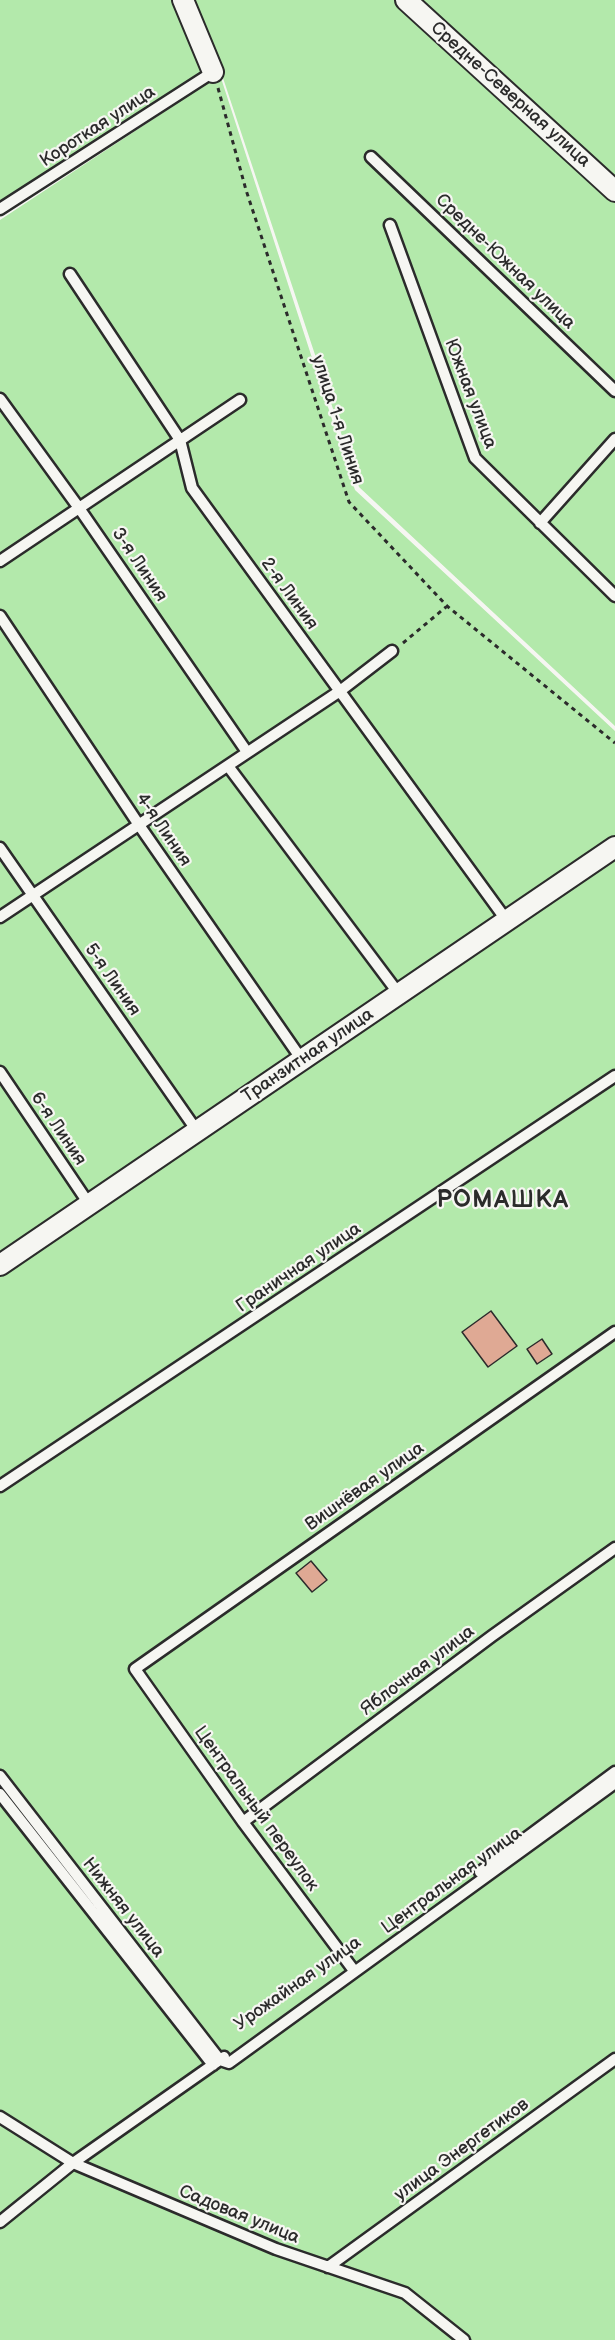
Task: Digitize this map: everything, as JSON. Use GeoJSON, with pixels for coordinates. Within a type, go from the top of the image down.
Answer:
{"type":"FeatureCollection","features":[{"type":"Feature","properties":{"kind":"street"},"geometry":{"type":"LineString","coordinates":[[183,0],[213,72]]}},
{"type":"Feature","properties":{"kind":"street","name":"Средне-Северная улица"},"geometry":{"type":"LineString","coordinates":[[406,0],[615,191]]}},
{"type":"Feature","properties":{"kind":"street","name":"Транзитная улица"},"geometry":{"type":"LineString","coordinates":[[0,1265],[615,847]]}},
{"type":"Feature","properties":{"kind":"lane","name":"Короткая улица"},"geometry":{"type":"LineString","coordinates":[[0,209],[213,72]]}},
{"type":"Feature","properties":{"kind":"lane","name":"Средне-Южная улица"},"geometry":{"type":"LineString","coordinates":[[371,157],[615,391]]}},
{"type":"Feature","properties":{"kind":"lane","name":"Южная улица"},"geometry":{"type":"LineString","coordinates":[[390,225],[475,458],[615,596]]}},
{"type":"Feature","properties":{"kind":"lane","name":"2-я Линия"},"geometry":{"type":"LineString","coordinates":[[70,274],[180,440],[192,488],[507,921]]}},
{"type":"Feature","properties":{"kind":"lane","name":"3-я Линия"},"geometry":{"type":"LineString","coordinates":[[0,399],[79,508],[247,753]]}},
{"type":"Feature","properties":{"kind":"lane"},"geometry":{"type":"LineString","coordinates":[[0,561],[240,400]]}},
{"type":"Feature","properties":{"kind":"lane"},"geometry":{"type":"LineString","coordinates":[[540,523],[615,439]]}},
{"type":"Feature","properties":{"kind":"lane","name":"4-я Линия"},"geometry":{"type":"LineString","coordinates":[[0,616],[138,825],[302,1059]]}},
{"type":"Feature","properties":{"kind":"lane"},"geometry":{"type":"LineString","coordinates":[[0,917],[340,691],[392,651]]}},
{"type":"Feature","properties":{"kind":"lane"},"geometry":{"type":"LineString","coordinates":[[228,766],[399,994]]}},
{"type":"Feature","properties":{"kind":"lane","name":"5-я Линия"},"geometry":{"type":"LineString","coordinates":[[0,848],[197,1131]]}},
{"type":"Feature","properties":{"kind":"lane","name":"6-я Линия"},"geometry":{"type":"LineString","coordinates":[[0,1072],[89,1204]]}},
{"type":"Feature","properties":{"kind":"lane","name":"Граничная улица"},"geometry":{"type":"LineString","coordinates":[[0,1486],[615,1076]]}},
{"type":"Feature","properties":{"kind":"lane","name":"Вишнёвая улица"},"geometry":{"type":"LineString","coordinates":[[135,1669],[615,1332]]}},
{"type":"Feature","properties":{"kind":"lane","name":"Яблочная улица"},"geometry":{"type":"LineString","coordinates":[[243,1822],[492,1636],[615,1548]]}},
{"type":"Feature","properties":{"kind":"lane","name":"Центральный переулок"},"geometry":{"type":"LineString","coordinates":[[135,1669],[243,1822],[352,1968]]}},
{"type":"Feature","properties":{"kind":"lane","name":"Урожайная улица"},"geometry":{"type":"LineString","coordinates":[[0,2222],[73,2163],[352,1968],[615,1772]]}},
{"type":"Feature","properties":{"kind":"lane","name":"Нижняя улица"},"geometry":{"type":"LineString","coordinates":[[0,1776],[217,2063]]}},
{"type":"Feature","properties":{"kind":"lane","name":"Центральная улица"},"geometry":{"type":"LineString","coordinates":[[217,2063],[229,2063],[615,1783]]}},
{"type":"Feature","properties":{"kind":"lane"},"geometry":{"type":"LineString","coordinates":[[0,1794],[217,2063]]}},
{"type":"Feature","properties":{"kind":"lane","name":"улица Энергетиков"},"geometry":{"type":"LineString","coordinates":[[328,2267],[615,2059]]}},
{"type":"Feature","properties":{"kind":"lane","name":"Садовая улица"},"geometry":{"type":"LineString","coordinates":[[0,2117],[73,2163],[276,2249],[405,2293],[464,2340]]}},
{"type":"Feature","properties":{"kind":"path","name":"улица 1-я Линия"},"geometry":{"type":"LineString","coordinates":[[213,72],[246,190],[349,501],[447,606],[615,743]]}},
{"type":"Feature","properties":{"kind":"path"},"geometry":{"type":"LineString","coordinates":[[392,651],[447,606]]}},
{"type":"Feature","properties":{"kind":"green space"},"geometry":{"type":"Polygon","coordinates":[[[0,0],[615,0],[615,726],[359,487],[221,72],[0,216],[0,0]]]}},
{"type":"Feature","properties":{"kind":"green space"},"geometry":{"type":"Polygon","coordinates":[[[220,75],[355,490],[615,731],[615,2340],[0,2340],[0,220],[220,75]]]}},
{"type":"Feature","properties":{"kind":"building"},"geometry":{"type":"Polygon","coordinates":[[[491,1311],[517,1346],[488,1367],[462,1332],[491,1311]]]}},
{"type":"Feature","properties":{"kind":"building"},"geometry":{"type":"Polygon","coordinates":[[[542,1339],[552,1354],[537,1364],[527,1349],[542,1339]]]}},
{"type":"Feature","properties":{"kind":"building"},"geometry":{"type":"Polygon","coordinates":[[[311,1561],[327,1580],[312,1592],[296,1573],[311,1561]]]}},
{"type":"Feature","properties":{"kind":"district","name":"РОМАШКА"},"geometry":{"type":"Point","coordinates":[503,1201]}}]}
